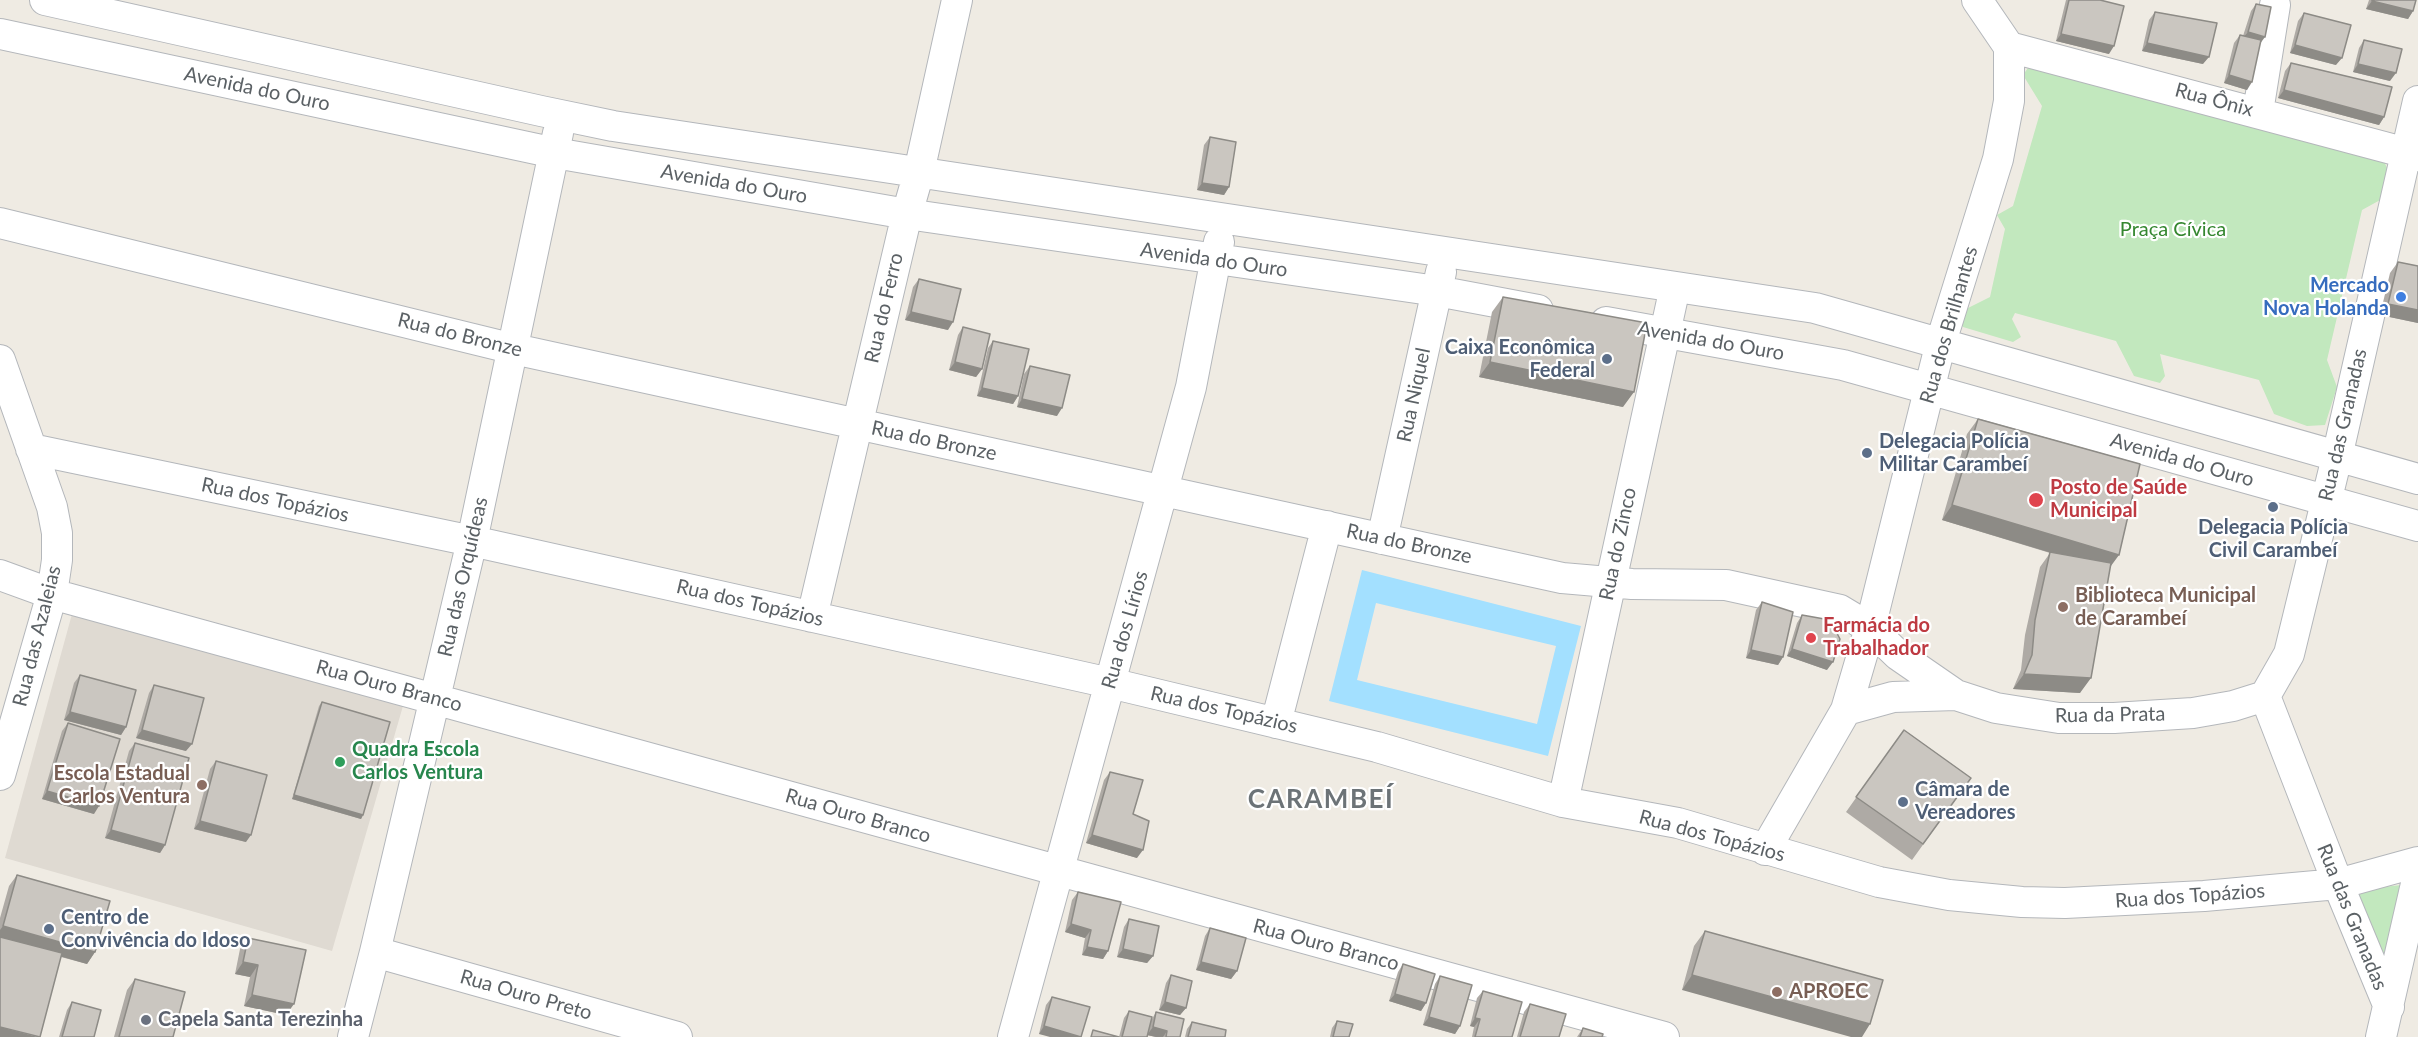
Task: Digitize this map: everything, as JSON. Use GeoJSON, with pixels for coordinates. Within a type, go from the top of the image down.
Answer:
{"type":"FeatureCollection","features":[{"type":"Feature","properties":{"kind":"street","name":"Avenida do Ouro"},"geometry":{"type":"LineString","coordinates":[[45,0],[613,126],[1815,308],[2418,479]]}},
{"type":"Feature","properties":{"kind":"street","name":"Rua do Ferro"},"geometry":{"type":"LineString","coordinates":[[812,617],[856,424],[919,172],[957,0]]}},
{"type":"Feature","properties":{"kind":"street"},"geometry":{"type":"LineString","coordinates":[[1977,0],[2010,47]]}},
{"type":"Feature","properties":{"kind":"street"},"geometry":{"type":"LineString","coordinates":[[2258,112],[2275,5]]}},
{"type":"Feature","properties":{"kind":"street","name":"Avenida do Ouro"},"geometry":{"type":"LineString","coordinates":[[0,34],[555,153],[907,214],[1437,291],[1843,365],[2418,526]]}},
{"type":"Feature","properties":{"kind":"street","name":"Rua Ônix"},"geometry":{"type":"LineString","coordinates":[[2010,47],[2412,153]]}},
{"type":"Feature","properties":{"kind":"street","name":"Rua dos Brilhantes"},"geometry":{"type":"LineString","coordinates":[[1765,850],[1846,710],[1870,628],[1941,342],[1998,159],[2008,101],[2010,47]]}},
{"type":"Feature","properties":{"kind":"street","name":"Rua das Granadas"},"geometry":{"type":"LineString","coordinates":[[2389,1007],[2338,885],[2265,696],[2289,654],[2412,153],[2418,101]]}},
{"type":"Feature","properties":{"kind":"street","name":"Rua das Orquídeas"},"geometry":{"type":"LineString","coordinates":[[353,1037],[472,541],[555,153],[560,115]]}},
{"type":"Feature","properties":{"kind":"street","name":"Rua dos Lírios"},"geometry":{"type":"LineString","coordinates":[[1013,1037],[1191,387],[1224,219]]}},
{"type":"Feature","properties":{"kind":"street","name":"Rua do Bronze"},"geometry":{"type":"LineString","coordinates":[[0,223],[514,349],[1562,578],[1610,582],[1726,585],[1840,610],[1870,628]]}},
{"type":"Feature","properties":{"kind":"street","name":"Rua Niquel"},"geometry":{"type":"LineString","coordinates":[[1382,539],[1445,252]]}},
{"type":"Feature","properties":{"kind":"street","name":"Rua do Zinco"},"geometry":{"type":"LineString","coordinates":[[1563,802],[1675,287]]}},
{"type":"Feature","properties":{"kind":"street","name":"Rua das Azaleias"},"geometry":{"type":"LineString","coordinates":[[0,360],[51,507],[57,533],[57,560],[52,594],[0,775]]}},
{"type":"Feature","properties":{"kind":"street"},"geometry":{"type":"LineString","coordinates":[[2161,454],[2172,409]]}},
{"type":"Feature","properties":{"kind":"street","name":"Rua dos Topázios"},"geometry":{"type":"LineString","coordinates":[[31,449],[472,541],[1110,683],[1377,747],[1563,802],[1678,823],[1879,882],[1949,895],[2022,902],[2065,903],[2204,896],[2338,885],[2418,862]]}},
{"type":"Feature","properties":{"kind":"street"},"geometry":{"type":"LineString","coordinates":[[1276,723],[1327,526]]}},
{"type":"Feature","properties":{"kind":"street","name":"Rua Ouro Branco"},"geometry":{"type":"LineString","coordinates":[[0,575],[52,594],[436,698],[1653,1036]]}},
{"type":"Feature","properties":{"kind":"street","name":"Rua da Prata"},"geometry":{"type":"LineString","coordinates":[[1870,628],[1898,655],[1956,695],[2007,710],[2058,718],[2193,713],[2233,706],[2265,696]]}},
{"type":"Feature","properties":{"kind":"street","name":"Rua da Prata"},"geometry":{"type":"LineString","coordinates":[[1846,710],[1893,697],[1956,695]]}},
{"type":"Feature","properties":{"kind":"street"},"geometry":{"type":"LineString","coordinates":[[2381,1037],[2418,875]]}},
{"type":"Feature","properties":{"kind":"street","name":"Rua Ouro Preto"},"geometry":{"type":"LineString","coordinates":[[375,952],[677,1037]]}},
{"type":"Feature","properties":{"kind":"shaded area","name":"Escola Estadual Carlos Ventura"},"geometry":{"type":"Polygon","coordinates":[[[72,614],[403,706],[332,951],[5,858],[72,614]]]}},
{"type":"Feature","properties":{"kind":"green space","name":"Praça Cívica"},"geometry":{"type":"Polygon","coordinates":[[[2030,65],[2383,159],[2387,168],[2382,199],[2362,210],[2327,360],[2337,387],[2325,425],[2307,426],[2274,414],[2259,380],[2160,354],[2165,376],[2160,383],[2134,376],[2116,341],[2015,313],[2012,319],[2021,337],[2013,342],[1963,327],[1956,314],[1990,297],[2005,229],[1997,215],[2013,206],[2042,106],[2023,75],[2030,65]]]}},
{"type":"Feature","properties":{"kind":"green space"},"geometry":{"type":"Polygon","coordinates":[[[2412,884],[2388,965],[2352,890],[2412,884]]]}},
{"type":"Feature","properties":{"kind":"water"},"geometry":{"type":"Polygon","coordinates":[[[1362,570],[1581,626],[1548,756],[1329,701],[1362,570]],[[1376,603],[1357,680],[1537,724],[1556,646],[1376,603]]]}},
{"type":"Feature","properties":{"kind":"building"},"geometry":{"type":"Polygon","coordinates":[[[2069,0],[2100,0],[2124,6],[2114,46],[2061,34],[2069,0]]]}},
{"type":"Feature","properties":{"kind":"building"},"geometry":{"type":"Polygon","coordinates":[[[2372,0],[2416,0],[2413,11],[2372,0]]]}},
{"type":"Feature","properties":{"kind":"building"},"geometry":{"type":"Polygon","coordinates":[[[2256,4],[2271,7],[2265,37],[2248,32],[2256,4]]]}},
{"type":"Feature","properties":{"kind":"building"},"geometry":{"type":"Polygon","coordinates":[[[2155,12],[2217,23],[2209,57],[2147,43],[2155,12]]]}},
{"type":"Feature","properties":{"kind":"building"},"geometry":{"type":"Polygon","coordinates":[[[2304,13],[2351,25],[2342,58],[2295,45],[2304,13]]]}},
{"type":"Feature","properties":{"kind":"building"},"geometry":{"type":"Polygon","coordinates":[[[2240,35],[2261,40],[2252,82],[2229,75],[2240,35]]]}},
{"type":"Feature","properties":{"kind":"building"},"geometry":{"type":"Polygon","coordinates":[[[2364,40],[2402,49],[2396,73],[2358,64],[2364,40]]]}},
{"type":"Feature","properties":{"kind":"building"},"geometry":{"type":"Polygon","coordinates":[[[2291,63],[2392,87],[2384,117],[2284,90],[2291,63]]]}},
{"type":"Feature","properties":{"kind":"building"},"geometry":{"type":"Polygon","coordinates":[[[1210,137],[1236,142],[1229,187],[1202,183],[1210,137]]]}},
{"type":"Feature","properties":{"kind":"building"},"geometry":{"type":"Polygon","coordinates":[[[2398,262],[2418,266],[2418,310],[2388,304],[2398,262]]]}},
{"type":"Feature","properties":{"kind":"building"},"geometry":{"type":"Polygon","coordinates":[[[919,279],[961,289],[953,322],[911,312],[919,279]]]}},
{"type":"Feature","properties":{"kind":"building"},"geometry":{"type":"Polygon","coordinates":[[[1503,297],[1647,323],[1634,392],[1490,362],[1503,297]]]}},
{"type":"Feature","properties":{"kind":"building"},"geometry":{"type":"Polygon","coordinates":[[[963,327],[990,334],[982,369],[955,362],[963,327]]]}},
{"type":"Feature","properties":{"kind":"building"},"geometry":{"type":"Polygon","coordinates":[[[993,341],[1029,349],[1018,396],[982,388],[993,341]]]}},
{"type":"Feature","properties":{"kind":"building"},"geometry":{"type":"Polygon","coordinates":[[[1030,366],[1070,375],[1062,408],[1022,399],[1030,366]]]}},
{"type":"Feature","properties":{"kind":"building","name":"Posto de Saúde Municipal"},"geometry":{"type":"Polygon","coordinates":[[[1978,419],[2140,464],[2119,555],[1952,505],[1978,419]]]}},
{"type":"Feature","properties":{"kind":"building","name":"Biblioteca Municipal de Carambeí"},"geometry":{"type":"Polygon","coordinates":[[[2050,552],[2111,563],[2091,678],[2024,674],[2032,655],[2035,620],[2050,552]]]}},
{"type":"Feature","properties":{"kind":"building"},"geometry":{"type":"Polygon","coordinates":[[[1762,602],[1793,612],[1783,657],[1751,650],[1762,602]]]}},
{"type":"Feature","properties":{"kind":"building","name":"Farmácia do Trabalhador"},"geometry":{"type":"Polygon","coordinates":[[[1802,615],[1830,620],[1840,639],[1833,662],[1792,649],[1802,615]]]}},
{"type":"Feature","properties":{"kind":"building"},"geometry":{"type":"Polygon","coordinates":[[[80,675],[136,690],[126,727],[70,712],[80,675]]]}},
{"type":"Feature","properties":{"kind":"building"},"geometry":{"type":"Polygon","coordinates":[[[154,685],[204,698],[192,744],[142,730],[154,685]]]}},
{"type":"Feature","properties":{"kind":"building","name":"Quadra Escola Carlos Ventura"},"geometry":{"type":"Polygon","coordinates":[[[322,702],[390,722],[363,815],[294,795],[322,702]]]}},
{"type":"Feature","properties":{"kind":"building"},"geometry":{"type":"Polygon","coordinates":[[[68,723],[120,739],[99,806],[47,791],[68,723]]]}},
{"type":"Feature","properties":{"kind":"building","name":"Câmara de Vereadores"},"geometry":{"type":"Polygon","coordinates":[[[1904,730],[1971,778],[1923,844],[1856,797],[1904,730]]]}},
{"type":"Feature","properties":{"kind":"building"},"geometry":{"type":"Polygon","coordinates":[[[135,743],[189,758],[165,845],[111,830],[135,743]]]}},
{"type":"Feature","properties":{"kind":"building"},"geometry":{"type":"Polygon","coordinates":[[[216,761],[267,775],[251,835],[200,821],[216,761]]]}},
{"type":"Feature","properties":{"kind":"building"},"geometry":{"type":"Polygon","coordinates":[[[1110,772],[1143,780],[1133,814],[1149,821],[1143,850],[1092,835],[1110,772]]]}},
{"type":"Feature","properties":{"kind":"building","name":"Centro de Convivência do Idoso"},"geometry":{"type":"Polygon","coordinates":[[[17,875],[110,901],[95,952],[3,926],[17,875]]]}},
{"type":"Feature","properties":{"kind":"building"},"geometry":{"type":"Polygon","coordinates":[[[1078,892],[1121,902],[1108,951],[1087,947],[1091,930],[1071,924],[1078,892]]]}},
{"type":"Feature","properties":{"kind":"building"},"geometry":{"type":"Polygon","coordinates":[[[1129,919],[1159,926],[1153,956],[1123,949],[1129,919]]]}},
{"type":"Feature","properties":{"kind":"building"},"geometry":{"type":"Polygon","coordinates":[[[1210,928],[1246,938],[1237,971],[1201,962],[1210,928]]]}},
{"type":"Feature","properties":{"kind":"building","name":"APROEC"},"geometry":{"type":"Polygon","coordinates":[[[1705,931],[1883,980],[1870,1024],[1692,975],[1705,931]]]}},
{"type":"Feature","properties":{"kind":"building"},"geometry":{"type":"Polygon","coordinates":[[[0,937],[62,953],[40,1037],[0,1027],[0,937]]]}},
{"type":"Feature","properties":{"kind":"building"},"geometry":{"type":"Polygon","coordinates":[[[248,938],[306,950],[294,1004],[252,995],[258,965],[243,962],[248,938]]]}},
{"type":"Feature","properties":{"kind":"building"},"geometry":{"type":"Polygon","coordinates":[[[1403,964],[1435,974],[1426,1003],[1395,994],[1403,964]]]}},
{"type":"Feature","properties":{"kind":"building"},"geometry":{"type":"Polygon","coordinates":[[[1171,975],[1192,981],[1186,1008],[1165,1002],[1171,975]]]}},
{"type":"Feature","properties":{"kind":"building"},"geometry":{"type":"Polygon","coordinates":[[[1440,976],[1472,985],[1460,1026],[1429,1017],[1440,976]]]}},
{"type":"Feature","properties":{"kind":"building","name":"Capela Santa Terezinha"},"geometry":{"type":"Polygon","coordinates":[[[135,979],[185,992],[173,1037],[119,1037],[135,979]]]}},
{"type":"Feature","properties":{"kind":"building"},"geometry":{"type":"Polygon","coordinates":[[[1483,991],[1522,1002],[1512,1037],[1475,1037],[1480,1019],[1475,1018],[1483,991]]]}},
{"type":"Feature","properties":{"kind":"building"},"geometry":{"type":"Polygon","coordinates":[[[1052,997],[1090,1007],[1081,1037],[1044,1026],[1052,997]]]}},
{"type":"Feature","properties":{"kind":"building"},"geometry":{"type":"Polygon","coordinates":[[[72,1002],[101,1010],[94,1037],[62,1037],[72,1002]]]}},
{"type":"Feature","properties":{"kind":"building"},"geometry":{"type":"Polygon","coordinates":[[[1530,1004],[1566,1014],[1559,1037],[1520,1037],[1530,1004]]]}},
{"type":"Feature","properties":{"kind":"building"},"geometry":{"type":"Polygon","coordinates":[[[1129,1011],[1152,1017],[1147,1037],[1122,1037],[1129,1011]]]}},
{"type":"Feature","properties":{"kind":"building"},"geometry":{"type":"Polygon","coordinates":[[[1156,1012],[1184,1019],[1180,1037],[1166,1037],[1167,1031],[1153,1027],[1156,1012]]]}},
{"type":"Feature","properties":{"kind":"building"},"geometry":{"type":"Polygon","coordinates":[[[1337,1021],[1353,1024],[1349,1037],[1333,1037],[1337,1021]]]}},
{"type":"Feature","properties":{"kind":"building"},"geometry":{"type":"Polygon","coordinates":[[[1192,1022],[1226,1030],[1225,1037],[1188,1037],[1192,1022]]]}},
{"type":"Feature","properties":{"kind":"building"},"geometry":{"type":"Polygon","coordinates":[[[1583,1028],[1603,1034],[1602,1037],[1580,1037],[1583,1028]]]}},
{"type":"Feature","properties":{"kind":"building"},"geometry":{"type":"Polygon","coordinates":[[[1093,1030],[1119,1037],[1091,1037],[1093,1030]]]}},
{"type":"Feature","properties":{"kind":"place","name":"Mercado Nova Holanda"},"geometry":{"type":"Point","coordinates":[2401,297]}},
{"type":"Feature","properties":{"kind":"place","name":"Caixa Econômica Federal"},"geometry":{"type":"Point","coordinates":[1607,359]}},
{"type":"Feature","properties":{"kind":"place","name":"Delegacia Polícia Militar Carambeí"},"geometry":{"type":"Point","coordinates":[1867,453]}},
{"type":"Feature","properties":{"kind":"place","name":"Posto de Saúde Municipal"},"geometry":{"type":"Point","coordinates":[2036,500]}},
{"type":"Feature","properties":{"kind":"place","name":"Delegacia Polícia Civil Carambeí"},"geometry":{"type":"Point","coordinates":[2273,507]}},
{"type":"Feature","properties":{"kind":"place","name":"Biblioteca Municipal de Carambeí"},"geometry":{"type":"Point","coordinates":[2063,607]}},
{"type":"Feature","properties":{"kind":"place","name":"Farmácia do Trabalhador"},"geometry":{"type":"Point","coordinates":[1811,638]}},
{"type":"Feature","properties":{"kind":"place","name":"Quadra Escola Carlos Ventura"},"geometry":{"type":"Point","coordinates":[340,762]}},
{"type":"Feature","properties":{"kind":"place","name":"Escola Estadual Carlos Ventura"},"geometry":{"type":"Point","coordinates":[202,785]}},
{"type":"Feature","properties":{"kind":"place","name":"Câmara de Vereadores"},"geometry":{"type":"Point","coordinates":[1903,802]}},
{"type":"Feature","properties":{"kind":"place","name":"Centro de Convivência do Idoso"},"geometry":{"type":"Point","coordinates":[49,929]}},
{"type":"Feature","properties":{"kind":"place","name":"APROEC"},"geometry":{"type":"Point","coordinates":[1777,992]}},
{"type":"Feature","properties":{"kind":"place","name":"Capela Santa Terezinha"},"geometry":{"type":"Point","coordinates":[146,1020]}},
{"type":"Feature","properties":{"kind":"district","name":"CARAMBEÍ"},"geometry":{"type":"Point","coordinates":[1321,800]}}]}
